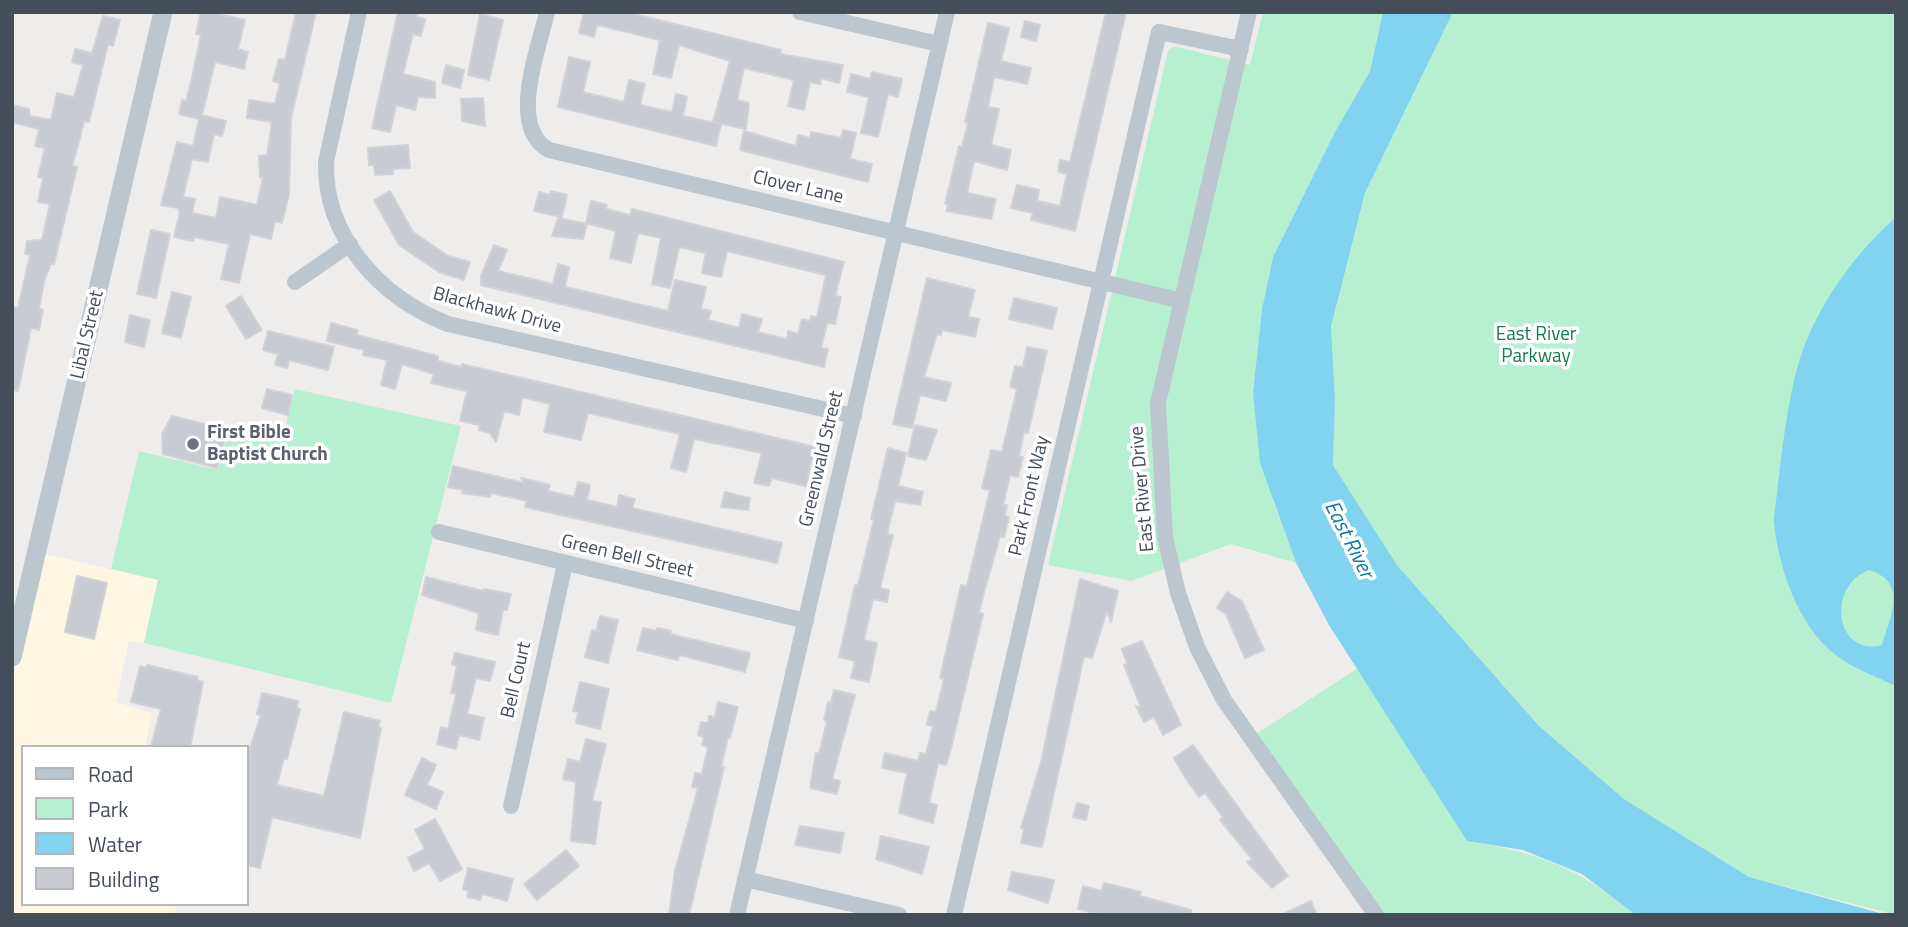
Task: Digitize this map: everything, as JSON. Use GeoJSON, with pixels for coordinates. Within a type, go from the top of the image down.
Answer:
{"type":"FeatureCollection","features":[{"type":"Feature","properties":{"kind":"street","name":"Libal Street"},"geometry":{"type":"LineString","coordinates":[[12,657],[163,12]]}},
{"type":"Feature","properties":{"kind":"street","name":"Blackhawk Drive"},"geometry":{"type":"LineString","coordinates":[[359,12],[326,162],[325,181],[331,206],[350,244],[371,273],[393,295],[422,314],[448,324],[854,416]]}},
{"type":"Feature","properties":{"kind":"street","name":"Clover Lane"},"geometry":{"type":"LineString","coordinates":[[547,12],[527,104],[530,128],[541,146],[558,153],[1182,301]]}},
{"type":"Feature","properties":{"kind":"street"},"geometry":{"type":"LineString","coordinates":[[800,12],[939,44]]}},
{"type":"Feature","properties":{"kind":"street","name":"Greenwald Street"},"geometry":{"type":"LineString","coordinates":[[737,915],[947,12]]}},
{"type":"Feature","properties":{"kind":"street","name":"East River Drive"},"geometry":{"type":"LineString","coordinates":[[1250,12],[1158,403],[1158,463],[1165,537],[1178,593],[1197,647],[1224,700],[1376,915]]}},
{"type":"Feature","properties":{"kind":"street","name":"Park Front Way"},"geometry":{"type":"LineString","coordinates":[[954,915],[1158,32],[1241,49]]}},
{"type":"Feature","properties":{"kind":"street"},"geometry":{"type":"LineString","coordinates":[[295,282],[350,244]]}},
{"type":"Feature","properties":{"kind":"street","name":"Green Bell Street"},"geometry":{"type":"LineString","coordinates":[[439,532],[806,621]]}},
{"type":"Feature","properties":{"kind":"street","name":"Bell Court"},"geometry":{"type":"LineString","coordinates":[[511,806],[565,564]]}},
{"type":"Feature","properties":{"kind":"street"},"geometry":{"type":"LineString","coordinates":[[745,879],[899,915]]}},
{"type":"Feature","properties":{"kind":"shaded area"},"geometry":{"type":"Polygon","coordinates":[[[37,552],[158,580],[144,643],[129,641],[116,702],[152,713],[145,745],[21,745],[21,906],[176,906],[174,915],[12,915],[12,657],[37,552]]]}},
{"type":"Feature","properties":{"kind":"green space"},"geometry":{"type":"Polygon","coordinates":[[[1263,12],[1383,12],[1370,71],[1335,132],[1273,257],[1262,309],[1253,392],[1274,504],[1296,563],[1231,544],[1131,581],[1048,565],[1168,51],[1174,46],[1250,65],[1263,12]]]}},
{"type":"Feature","properties":{"kind":"green space","name":"East River Parkway"},"geometry":{"type":"Polygon","coordinates":[[[1453,12],[1896,12],[1896,915],[1749,877],[1624,799],[1539,726],[1397,565],[1333,465],[1335,398],[1331,328],[1365,193],[1453,12]]]}},
{"type":"Feature","properties":{"kind":"green space"},"geometry":{"type":"Polygon","coordinates":[[[295,389],[461,426],[391,703],[144,643],[158,580],[111,569],[139,451],[218,470],[229,429],[282,441],[295,389]]]}},
{"type":"Feature","properties":{"kind":"green space"},"geometry":{"type":"Polygon","coordinates":[[[1358,668],[1467,841],[1516,851],[1558,865],[1596,885],[1636,915],[1376,915],[1250,738],[1358,668]]]}},
{"type":"Feature","properties":{"kind":"water","name":"East River"},"geometry":{"type":"Polygon","coordinates":[[[1383,12],[1453,12],[1365,193],[1331,327],[1335,398],[1333,465],[1397,565],[1539,726],[1624,799],[1749,877],[1887,915],[1636,915],[1582,874],[1523,850],[1467,841],[1329,625],[1296,563],[1260,463],[1253,392],[1262,309],[1273,257],[1335,132],[1370,71],[1383,12]]]}},
{"type":"Feature","properties":{"kind":"water"},"geometry":{"type":"Polygon","coordinates":[[[1896,217],[1896,686],[1844,661],[1824,644],[1812,629],[1801,613],[1785,576],[1774,520],[1789,405],[1806,342],[1833,291],[1856,259],[1896,217]],[[1869,570],[1855,579],[1846,591],[1842,604],[1846,631],[1854,641],[1866,646],[1882,645],[1892,611],[1893,591],[1881,575],[1869,570]]]}},
{"type":"Feature","properties":{"kind":"building"},"geometry":{"type":"Polygon","coordinates":[[[201,12],[223,12],[222,15],[245,20],[238,49],[248,52],[244,69],[215,62],[202,115],[226,121],[222,136],[214,134],[208,162],[192,159],[183,197],[195,199],[192,213],[216,218],[220,197],[257,205],[263,177],[260,177],[259,156],[267,155],[272,122],[247,118],[249,100],[275,104],[280,83],[273,81],[279,59],[285,60],[296,12],[316,12],[291,118],[289,194],[282,223],[275,221],[271,239],[250,234],[239,283],[221,279],[229,244],[194,237],[193,241],[174,237],[180,212],[178,208],[161,205],[177,142],[193,146],[199,119],[179,114],[182,100],[186,101],[192,78],[201,35],[196,34],[201,12]]]}},
{"type":"Feature","properties":{"kind":"building"},"geometry":{"type":"Polygon","coordinates":[[[398,12],[418,12],[416,17],[425,19],[421,36],[413,34],[403,74],[435,82],[435,98],[418,97],[415,110],[396,105],[390,132],[372,128],[398,12]]]}},
{"type":"Feature","properties":{"kind":"building"},"geometry":{"type":"Polygon","coordinates":[[[584,12],[625,12],[781,50],[780,54],[843,65],[839,83],[821,78],[820,84],[810,82],[804,110],[788,106],[794,80],[744,68],[737,100],[749,103],[746,129],[713,122],[730,61],[679,45],[671,78],[653,74],[660,40],[597,25],[594,37],[579,33],[584,12]]]}},
{"type":"Feature","properties":{"kind":"building"},"geometry":{"type":"Polygon","coordinates":[[[1106,12],[1126,12],[1075,231],[1031,220],[1033,213],[1011,208],[1017,185],[1039,190],[1037,201],[1060,206],[1067,174],[1058,172],[1060,160],[1070,162],[1106,12]]]}},
{"type":"Feature","properties":{"kind":"building"},"geometry":{"type":"Polygon","coordinates":[[[480,14],[503,20],[489,80],[468,75],[480,14]]]}},
{"type":"Feature","properties":{"kind":"building"},"geometry":{"type":"Polygon","coordinates":[[[103,16],[120,20],[113,46],[108,44],[89,122],[84,121],[72,166],[77,167],[54,264],[51,263],[44,282],[39,309],[43,310],[39,330],[31,328],[18,391],[12,390],[12,307],[18,308],[30,255],[25,254],[27,241],[42,240],[50,204],[38,202],[43,178],[38,177],[45,148],[35,146],[39,129],[12,122],[12,105],[29,109],[30,116],[51,120],[57,93],[74,97],[83,65],[72,62],[75,49],[92,53],[103,16]]]}},
{"type":"Feature","properties":{"kind":"building"},"geometry":{"type":"Polygon","coordinates":[[[1025,21],[1040,25],[1036,41],[1021,37],[1025,21]]]}},
{"type":"Feature","properties":{"kind":"building"},"geometry":{"type":"Polygon","coordinates":[[[988,23],[1009,28],[1001,61],[1031,68],[1027,84],[994,77],[988,107],[999,109],[991,145],[1011,150],[1007,170],[974,161],[967,193],[996,199],[991,219],[946,211],[948,204],[945,204],[959,146],[962,147],[968,123],[965,122],[988,23]]]}},
{"type":"Feature","properties":{"kind":"building"},"geometry":{"type":"Polygon","coordinates":[[[569,57],[590,62],[583,92],[624,102],[629,80],[645,84],[640,105],[672,112],[676,94],[687,97],[683,116],[721,124],[716,146],[558,107],[569,57]]]}},
{"type":"Feature","properties":{"kind":"building"},"geometry":{"type":"Polygon","coordinates":[[[446,65],[464,70],[460,88],[442,83],[446,65]]]}},
{"type":"Feature","properties":{"kind":"building"},"geometry":{"type":"Polygon","coordinates":[[[872,72],[902,79],[898,97],[888,94],[878,137],[861,133],[869,97],[847,92],[851,74],[870,79],[872,72]]]}},
{"type":"Feature","properties":{"kind":"building"},"geometry":{"type":"Polygon","coordinates":[[[483,98],[485,126],[462,121],[461,99],[483,98]]]}},
{"type":"Feature","properties":{"kind":"building"},"geometry":{"type":"Polygon","coordinates":[[[843,130],[856,133],[850,159],[872,164],[868,182],[740,150],[744,131],[796,146],[798,135],[810,138],[811,132],[841,138],[843,130]]]}},
{"type":"Feature","properties":{"kind":"building"},"geometry":{"type":"Polygon","coordinates":[[[408,145],[410,168],[393,169],[393,174],[375,175],[374,165],[369,165],[368,148],[408,145]]]}},
{"type":"Feature","properties":{"kind":"building"},"geometry":{"type":"Polygon","coordinates":[[[390,191],[413,232],[448,256],[470,262],[464,280],[439,272],[399,245],[374,200],[390,191]]]}},
{"type":"Feature","properties":{"kind":"building"},"geometry":{"type":"Polygon","coordinates":[[[551,191],[567,195],[562,217],[534,211],[539,192],[550,195],[551,191]]]}},
{"type":"Feature","properties":{"kind":"building"},"geometry":{"type":"Polygon","coordinates":[[[591,201],[607,205],[606,209],[630,215],[632,209],[844,262],[835,296],[841,297],[835,324],[827,323],[821,348],[828,349],[824,367],[481,285],[481,276],[494,245],[507,250],[498,271],[553,284],[558,264],[569,267],[565,287],[668,311],[675,280],[706,287],[701,309],[711,311],[708,320],[739,328],[742,314],[762,319],[758,332],[787,339],[788,331],[798,334],[802,319],[810,321],[811,316],[817,317],[826,275],[727,251],[721,277],[702,273],[706,253],[679,247],[670,288],[652,284],[661,238],[638,233],[631,263],[610,258],[616,231],[586,223],[591,201]]]}},
{"type":"Feature","properties":{"kind":"building"},"geometry":{"type":"Polygon","coordinates":[[[558,218],[587,224],[583,239],[552,236],[558,218]]]}},
{"type":"Feature","properties":{"kind":"building"},"geometry":{"type":"Polygon","coordinates":[[[151,230],[170,234],[156,298],[137,294],[151,230]]]}},
{"type":"Feature","properties":{"kind":"building"},"geometry":{"type":"Polygon","coordinates":[[[927,278],[975,290],[968,317],[979,319],[975,337],[942,330],[941,335],[937,334],[924,377],[951,383],[946,401],[920,395],[912,428],[893,424],[927,278]]]}},
{"type":"Feature","properties":{"kind":"building"},"geometry":{"type":"Polygon","coordinates":[[[172,292],[191,297],[181,338],[162,333],[172,292]]]}},
{"type":"Feature","properties":{"kind":"building"},"geometry":{"type":"Polygon","coordinates":[[[241,296],[262,330],[246,339],[226,306],[241,296]]]}},
{"type":"Feature","properties":{"kind":"building"},"geometry":{"type":"Polygon","coordinates":[[[1014,298],[1057,308],[1052,329],[1009,319],[1014,298]]]}},
{"type":"Feature","properties":{"kind":"building"},"geometry":{"type":"Polygon","coordinates":[[[130,315],[150,320],[144,347],[125,342],[130,315]]]}},
{"type":"Feature","properties":{"kind":"building"},"geometry":{"type":"Polygon","coordinates":[[[331,323],[358,330],[357,335],[438,356],[438,361],[461,367],[462,364],[815,447],[806,486],[772,478],[769,486],[754,483],[762,453],[694,439],[686,472],[671,468],[680,434],[588,413],[581,440],[544,432],[550,404],[526,398],[522,398],[519,415],[504,411],[496,442],[490,433],[479,430],[480,425],[460,421],[467,391],[431,383],[434,374],[402,364],[395,389],[381,385],[387,360],[363,355],[364,350],[327,341],[331,323]]]}},
{"type":"Feature","properties":{"kind":"building"},"geometry":{"type":"Polygon","coordinates":[[[268,331],[334,347],[328,370],[289,360],[287,368],[275,365],[278,354],[263,350],[268,331]]]}},
{"type":"Feature","properties":{"kind":"building"},"geometry":{"type":"Polygon","coordinates":[[[1027,347],[1047,351],[1028,433],[1024,432],[1019,456],[1023,457],[1018,477],[1010,475],[1003,505],[1007,505],[1005,516],[1009,517],[1004,537],[1000,536],[985,589],[979,613],[983,614],[951,748],[946,765],[938,763],[929,803],[937,805],[933,823],[899,813],[907,773],[882,768],[885,753],[918,761],[920,753],[926,754],[933,726],[927,725],[930,711],[936,712],[944,679],[940,678],[961,585],[967,586],[990,490],[982,488],[991,450],[1002,452],[1017,389],[1010,387],[1015,366],[1023,367],[1027,347]]]}},
{"type":"Feature","properties":{"kind":"building"},"geometry":{"type":"Polygon","coordinates":[[[267,389],[292,395],[288,415],[262,408],[267,389]]]}},
{"type":"Feature","properties":{"kind":"building","name":"First Bible Baptist Church"},"geometry":{"type":"Polygon","coordinates":[[[172,416],[227,430],[217,468],[163,454],[162,434],[172,416]]]}},
{"type":"Feature","properties":{"kind":"building"},"geometry":{"type":"Polygon","coordinates":[[[915,425],[937,430],[926,460],[908,456],[915,425]]]}},
{"type":"Feature","properties":{"kind":"building"},"geometry":{"type":"Polygon","coordinates":[[[888,448],[906,453],[898,486],[923,492],[920,505],[895,501],[887,534],[893,535],[880,588],[889,590],[887,602],[873,599],[864,640],[877,643],[869,682],[851,678],[855,661],[839,657],[855,585],[858,585],[874,520],[871,519],[888,448]]]}},
{"type":"Feature","properties":{"kind":"building"},"geometry":{"type":"Polygon","coordinates":[[[453,466],[524,483],[521,478],[550,485],[548,491],[574,497],[578,482],[590,485],[587,500],[617,507],[619,495],[635,499],[632,508],[782,543],[777,563],[525,507],[527,501],[491,493],[490,497],[462,493],[463,490],[448,487],[453,466]]]}},
{"type":"Feature","properties":{"kind":"building"},"geometry":{"type":"Polygon","coordinates":[[[725,492],[750,498],[748,510],[721,507],[725,492]]]}},
{"type":"Feature","properties":{"kind":"building"},"geometry":{"type":"Polygon","coordinates":[[[77,576],[107,583],[94,639],[65,632],[77,576]]]}},
{"type":"Feature","properties":{"kind":"building"},"geometry":{"type":"Polygon","coordinates":[[[426,577],[484,591],[511,594],[507,610],[503,610],[498,635],[476,630],[479,613],[422,595],[426,577]]]}},
{"type":"Feature","properties":{"kind":"building"},"geometry":{"type":"Polygon","coordinates":[[[1080,579],[1118,591],[1111,622],[1107,611],[1092,658],[1084,656],[1042,847],[1021,843],[1024,829],[1021,828],[1041,762],[1080,579]]]}},
{"type":"Feature","properties":{"kind":"building"},"geometry":{"type":"Polygon","coordinates":[[[1227,592],[1242,601],[1264,650],[1245,658],[1226,614],[1217,608],[1227,592]]]}},
{"type":"Feature","properties":{"kind":"building"},"geometry":{"type":"Polygon","coordinates":[[[600,616],[618,620],[608,663],[585,657],[592,630],[596,631],[600,616]]]}},
{"type":"Feature","properties":{"kind":"building"},"geometry":{"type":"Polygon","coordinates":[[[643,628],[671,631],[670,634],[750,653],[745,672],[679,655],[678,660],[637,650],[643,628]]]}},
{"type":"Feature","properties":{"kind":"building"},"geometry":{"type":"Polygon","coordinates":[[[1142,641],[1181,725],[1163,735],[1154,717],[1144,722],[1136,706],[1141,707],[1124,665],[1127,663],[1122,649],[1142,641]]]}},
{"type":"Feature","properties":{"kind":"building"},"geometry":{"type":"Polygon","coordinates":[[[455,653],[495,662],[490,681],[476,678],[467,714],[484,718],[479,740],[459,735],[456,749],[437,744],[441,727],[448,729],[456,694],[451,693],[457,666],[452,664],[455,653]]]}},
{"type":"Feature","properties":{"kind":"building"},"geometry":{"type":"Polygon","coordinates":[[[147,665],[198,677],[197,680],[203,682],[190,745],[152,745],[161,709],[131,702],[140,666],[147,668],[147,665]]]}},
{"type":"Feature","properties":{"kind":"building"},"geometry":{"type":"Polygon","coordinates":[[[580,682],[609,689],[600,729],[576,723],[578,712],[573,711],[580,682]]]}},
{"type":"Feature","properties":{"kind":"building"},"geometry":{"type":"Polygon","coordinates":[[[834,690],[855,695],[832,779],[840,781],[837,794],[810,788],[816,753],[819,754],[827,721],[824,720],[828,702],[831,703],[834,690]]]}},
{"type":"Feature","properties":{"kind":"building"},"geometry":{"type":"Polygon","coordinates":[[[262,693],[298,701],[297,708],[300,709],[277,785],[324,796],[344,712],[380,721],[378,727],[381,728],[360,838],[272,817],[260,868],[248,865],[248,754],[261,715],[257,714],[262,693]]]}},
{"type":"Feature","properties":{"kind":"building"},"geometry":{"type":"Polygon","coordinates":[[[718,702],[738,707],[730,738],[728,737],[721,767],[724,767],[689,915],[669,915],[675,871],[698,788],[692,787],[695,773],[702,774],[708,747],[702,745],[704,737],[698,735],[701,722],[708,723],[709,716],[715,717],[718,702]]]}},
{"type":"Feature","properties":{"kind":"building"},"geometry":{"type":"Polygon","coordinates":[[[586,739],[606,744],[592,801],[601,802],[595,844],[571,841],[576,782],[563,779],[568,759],[580,762],[586,739]]]}},
{"type":"Feature","properties":{"kind":"building"},"geometry":{"type":"Polygon","coordinates":[[[1193,745],[1288,876],[1272,888],[1247,862],[1252,859],[1220,820],[1223,817],[1205,793],[1199,797],[1174,758],[1193,745]]]}},
{"type":"Feature","properties":{"kind":"building"},"geometry":{"type":"Polygon","coordinates":[[[422,758],[436,765],[427,785],[443,792],[436,809],[405,795],[422,758]]]}},
{"type":"Feature","properties":{"kind":"building"},"geometry":{"type":"Polygon","coordinates":[[[1077,803],[1089,806],[1086,820],[1073,817],[1077,803]]]}},
{"type":"Feature","properties":{"kind":"building"},"geometry":{"type":"Polygon","coordinates":[[[435,819],[462,869],[440,881],[429,863],[414,871],[408,858],[425,849],[415,830],[435,819]]]}},
{"type":"Feature","properties":{"kind":"building"},"geometry":{"type":"Polygon","coordinates":[[[800,826],[844,833],[840,853],[795,845],[800,826]]]}},
{"type":"Feature","properties":{"kind":"building"},"geometry":{"type":"Polygon","coordinates":[[[881,836],[929,847],[922,874],[876,859],[881,836]]]}},
{"type":"Feature","properties":{"kind":"building"},"geometry":{"type":"Polygon","coordinates":[[[566,850],[579,866],[537,900],[524,884],[566,850]]]}},
{"type":"Feature","properties":{"kind":"building"},"geometry":{"type":"Polygon","coordinates":[[[468,868],[513,879],[507,901],[482,894],[480,900],[467,897],[469,891],[463,889],[468,868]]]}},
{"type":"Feature","properties":{"kind":"building"},"geometry":{"type":"Polygon","coordinates":[[[1012,872],[1054,880],[1048,903],[1008,890],[1012,872]]]}},
{"type":"Feature","properties":{"kind":"building"},"geometry":{"type":"Polygon","coordinates":[[[1104,883],[1141,892],[1140,896],[1191,910],[1191,915],[1101,915],[1078,909],[1083,886],[1102,891],[1104,883]]]}},
{"type":"Feature","properties":{"kind":"building"},"geometry":{"type":"Polygon","coordinates":[[[1311,901],[1317,915],[1281,915],[1311,901]]]}},
{"type":"Feature","properties":{"kind":"place","name":"First Bible Baptist Church"},"geometry":{"type":"Point","coordinates":[193,444]}}]}
